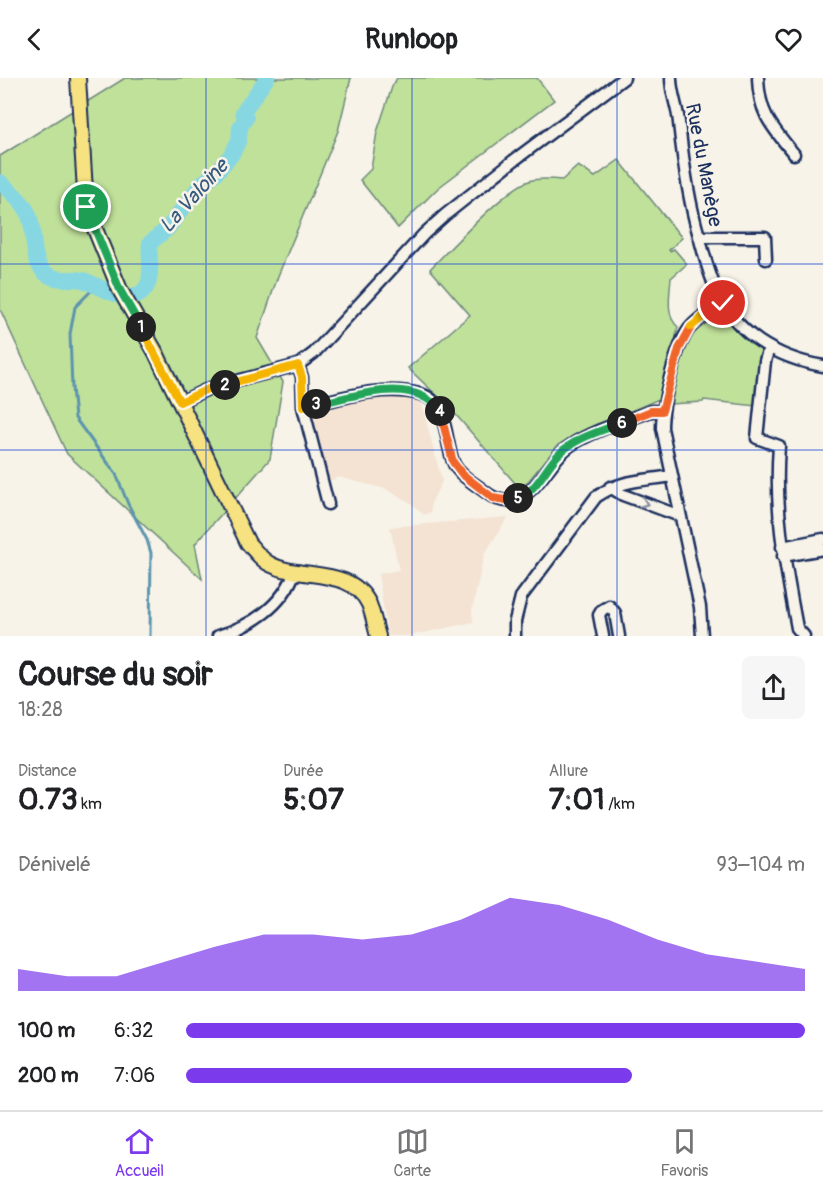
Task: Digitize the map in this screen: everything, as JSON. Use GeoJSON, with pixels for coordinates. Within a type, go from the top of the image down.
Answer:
{"type":"FeatureCollection","features":[{"type":"Feature","properties":{"kind":"main road"},"geometry":{"type":"LineString","coordinates":[[78,78],[86,207],[120,290],[180,402],[248,543],[256,554],[267,562],[351,584],[369,605],[378,636]]}},
{"type":"Feature","properties":{"kind":"street"},"geometry":{"type":"LineString","coordinates":[[758,78],[764,112],[794,154]]}},
{"type":"Feature","properties":{"kind":"street"},"geometry":{"type":"LineString","coordinates":[[180,402],[210,388],[298,365],[314,353],[424,234],[445,215],[622,79]]}},
{"type":"Feature","properties":{"kind":"street","name":"Rue du Manège"},"geometry":{"type":"LineString","coordinates":[[669,81],[679,117],[692,214],[710,273],[723,303],[746,330],[770,348],[786,357],[823,366]]}},
{"type":"Feature","properties":{"kind":"street"},"geometry":{"type":"LineString","coordinates":[[700,237],[765,237],[766,259]]}},
{"type":"Feature","properties":{"kind":"street"},"geometry":{"type":"LineString","coordinates":[[702,636],[700,607],[662,428],[662,411],[679,349],[688,329],[723,303]]}},
{"type":"Feature","properties":{"kind":"street"},"geometry":{"type":"LineString","coordinates":[[770,348],[765,361],[757,438],[779,446],[776,482],[782,551],[797,628],[804,636]]}},
{"type":"Feature","properties":{"kind":"street"},"geometry":{"type":"LineString","coordinates":[[298,365],[302,377],[303,407],[328,504]]}},
{"type":"Feature","properties":{"kind":"street"},"geometry":{"type":"LineString","coordinates":[[303,407],[371,392],[420,394],[429,399],[440,412],[453,462],[462,474],[493,498],[511,501],[528,493],[560,453],[573,444],[651,411],[662,411]]}},
{"type":"Feature","properties":{"kind":"street"},"geometry":{"type":"LineString","coordinates":[[515,636],[518,607],[527,586],[596,497],[610,487],[627,482],[672,476]]}},
{"type":"Feature","properties":{"kind":"street"},"geometry":{"type":"LineString","coordinates":[[610,487],[623,495],[680,516]]}},
{"type":"Feature","properties":{"kind":"street"},"geometry":{"type":"LineString","coordinates":[[782,551],[823,539]]}},
{"type":"Feature","properties":{"kind":"street"},"geometry":{"type":"LineString","coordinates":[[782,551],[823,549]]}},
{"type":"Feature","properties":{"kind":"street"},"geometry":{"type":"LineString","coordinates":[[218,636],[245,626],[264,615],[288,587],[295,571]]}},
{"type":"Feature","properties":{"kind":"street"},"geometry":{"type":"LineString","coordinates":[[603,636],[599,615],[609,606],[615,613],[619,636]]}},
{"type":"Feature","properties":{"kind":"shaded area"},"geometry":{"type":"Polygon","coordinates":[[[372,396],[420,398],[442,481],[431,503],[431,512],[424,515],[411,503],[386,489],[338,477],[330,481],[312,420],[314,412],[320,408],[372,396]]]}},
{"type":"Feature","properties":{"kind":"shaded area"},"geometry":{"type":"Polygon","coordinates":[[[508,517],[484,555],[472,610],[473,622],[409,636],[388,636],[378,574],[399,570],[390,527],[508,517]]]}},
{"type":"Feature","properties":{"kind":"green space"},"geometry":{"type":"Polygon","coordinates":[[[125,78],[351,78],[338,131],[278,276],[257,338],[283,382],[270,459],[195,544],[202,579],[67,454],[0,309],[0,156],[125,78]]]}},
{"type":"Feature","properties":{"kind":"green space"},"geometry":{"type":"Polygon","coordinates":[[[397,78],[537,78],[554,100],[438,188],[398,228],[360,180],[371,169],[377,132],[397,78]]]}},
{"type":"Feature","properties":{"kind":"green space"},"geometry":{"type":"Polygon","coordinates":[[[619,160],[682,238],[669,250],[674,249],[687,264],[671,278],[670,311],[678,327],[665,386],[659,399],[575,435],[558,445],[521,490],[450,408],[408,368],[470,315],[430,269],[478,220],[519,186],[537,179],[562,180],[578,166],[595,177],[619,160]]]}},
{"type":"Feature","properties":{"kind":"green space"},"geometry":{"type":"Polygon","coordinates":[[[716,315],[729,320],[762,351],[756,406],[704,400],[703,402],[670,404],[684,353],[694,333],[716,315]]]}},
{"type":"Feature","properties":{"kind":"water"},"geometry":{"type":"Polygon","coordinates":[[[267,78],[274,78],[246,112],[242,126],[242,143],[232,159],[198,192],[174,231],[153,242],[152,277],[149,289],[147,293],[134,301],[133,298],[136,293],[139,295],[144,288],[149,275],[150,243],[168,228],[201,184],[216,173],[232,154],[239,142],[243,112],[267,78]]]}},
{"type":"Feature","properties":{"kind":"water"},"geometry":{"type":"Polygon","coordinates":[[[0,179],[18,198],[28,202],[34,210],[42,266],[47,271],[70,280],[92,279],[103,287],[111,288],[122,305],[113,294],[81,280],[66,281],[43,271],[38,262],[28,212],[0,182],[0,179]]]}},
{"type":"Feature","properties":{"kind":"waterway","name":"La Valoine"},"geometry":{"type":"LineString","coordinates":[[0,182],[16,196],[26,209],[32,227],[36,258],[47,275],[83,280],[118,295],[135,296],[142,292],[148,284],[150,243],[168,228],[201,184],[216,173],[232,154],[239,140],[240,127],[246,118],[243,112],[267,78]]}},
{"type":"Feature","properties":{"kind":"waterway"},"geometry":{"type":"LineString","coordinates":[[96,286],[75,307],[70,334],[75,418],[116,474],[128,504],[147,540],[151,553],[150,636]]}},
{"type":"Feature","properties":{"kind":"route"},"geometry":{"type":"LineString","coordinates":[[86,207],[120,290],[156,353],[180,402],[210,388],[298,365],[302,377],[303,407],[371,392],[420,394],[436,405],[440,412],[455,466],[493,498],[501,500],[511,501],[528,493],[560,453],[573,444],[651,411],[662,411],[679,349],[688,329],[723,303]]}}]}
